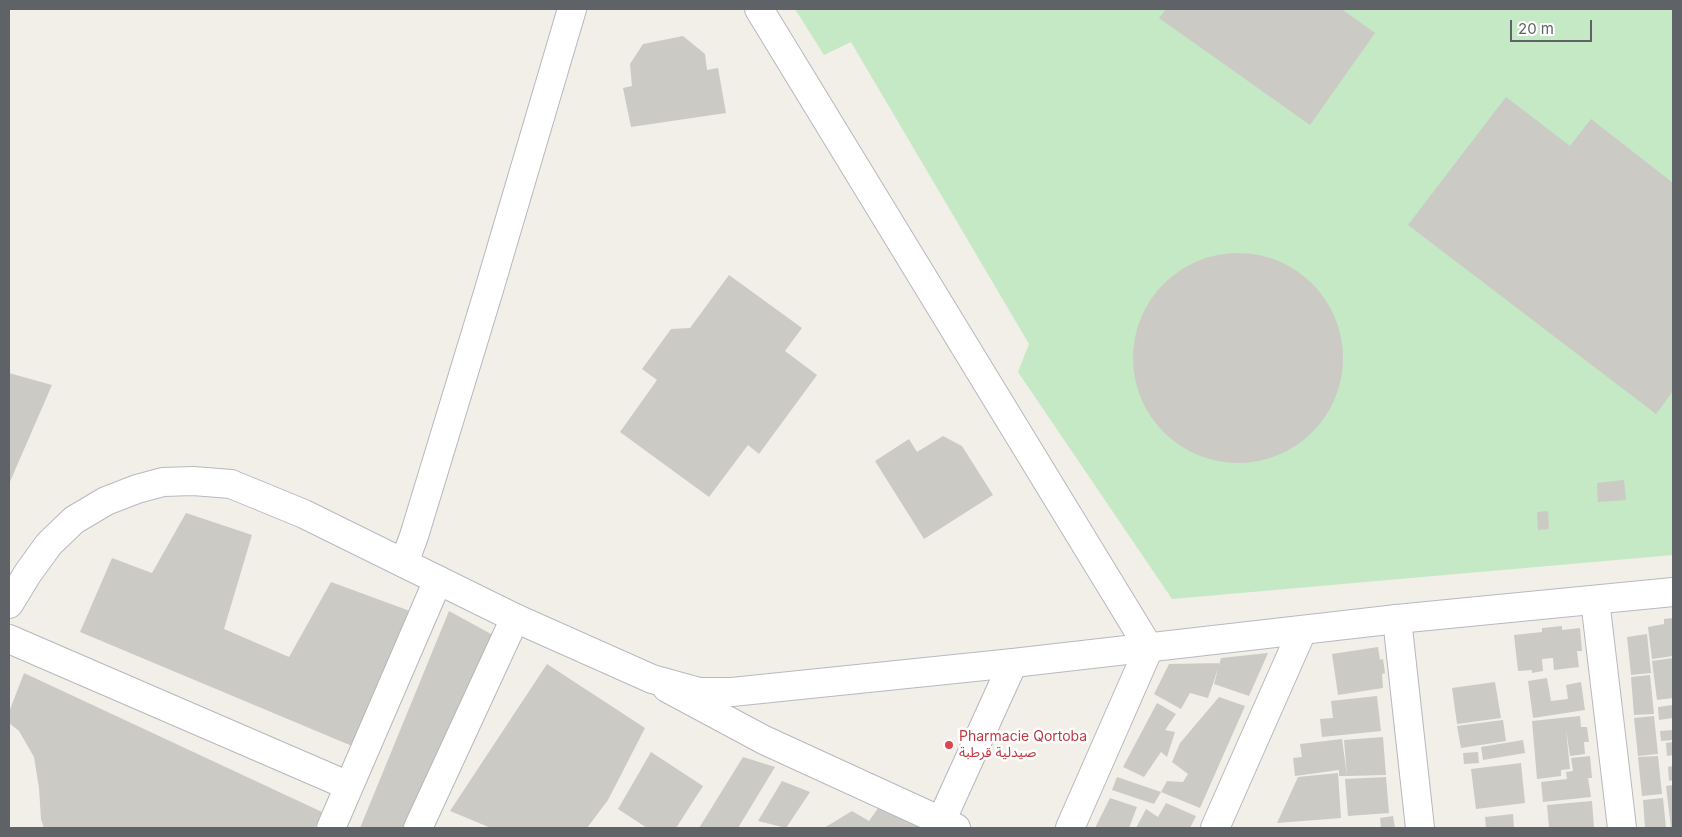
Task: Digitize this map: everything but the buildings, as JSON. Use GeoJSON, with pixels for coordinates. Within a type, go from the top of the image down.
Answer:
{"type":"FeatureCollection","features":[{"type":"Feature","properties":{"kind":"street"},"geometry":{"type":"LineString","coordinates":[[404,563],[488,294],[572,9]]}},
{"type":"Feature","properties":{"kind":"street"},"geometry":{"type":"LineString","coordinates":[[759,9],[1149,648]]}},
{"type":"Feature","properties":{"kind":"street"},"geometry":{"type":"LineString","coordinates":[[9,604],[49,544],[74,520],[106,501],[137,489],[164,482],[193,481],[231,484],[304,514],[515,618],[652,679],[680,696],[764,740],[945,826],[1013,663]]}},
{"type":"Feature","properties":{"kind":"street"},"geometry":{"type":"LineString","coordinates":[[330,828],[438,580]]}},
{"type":"Feature","properties":{"kind":"street"},"geometry":{"type":"LineString","coordinates":[[652,679],[699,692],[732,692],[1013,663],[1397,619],[1673,592]]}},
{"type":"Feature","properties":{"kind":"street"},"geometry":{"type":"LineString","coordinates":[[1595,600],[1622,828]]}},
{"type":"Feature","properties":{"kind":"street"},"geometry":{"type":"LineString","coordinates":[[418,828],[515,618]]}},
{"type":"Feature","properties":{"kind":"street"},"geometry":{"type":"LineString","coordinates":[[1397,619],[1420,828]]}},
{"type":"Feature","properties":{"kind":"street"},"geometry":{"type":"LineString","coordinates":[[1215,828],[1302,631]]}},
{"type":"Feature","properties":{"kind":"street"},"geometry":{"type":"LineString","coordinates":[[9,639],[349,786]]}},
{"type":"Feature","properties":{"kind":"street"},"geometry":{"type":"LineString","coordinates":[[1070,828],[1149,648]]}},
{"type":"Feature","properties":{"kind":"green space"},"geometry":{"type":"Polygon","coordinates":[[[795,9],[1673,9],[1673,555],[1172,599],[1018,372],[1029,344],[851,42],[824,55],[795,9]]]}},
{"type":"Feature","properties":{"kind":"place","name":"Pharmacie Qortoba صيدلية قرطبة"},"geometry":{"type":"Point","coordinates":[949,745]}}]}
